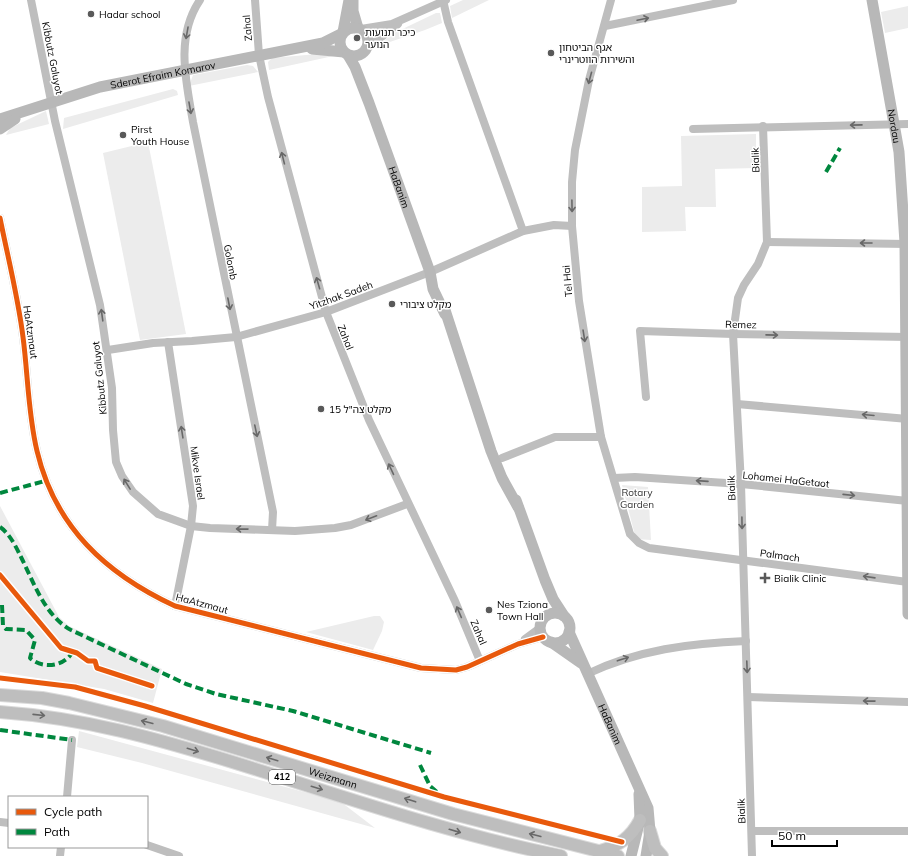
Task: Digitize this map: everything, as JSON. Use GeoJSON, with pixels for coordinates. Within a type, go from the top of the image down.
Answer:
{"type":"FeatureCollection","features":[{"type":"Feature","properties":{"kind":"main road","name":"Weizmann"},"geometry":{"type":"LineString","coordinates":[[0,695],[42,698],[69,703],[155,724],[453,814],[618,856]]}},
{"type":"Feature","properties":{"kind":"main road","name":"Weizmann"},"geometry":{"type":"LineString","coordinates":[[0,712],[51,716],[84,722],[170,743],[454,831],[561,856]]}},
{"type":"Feature","properties":{"kind":"main road"},"geometry":{"type":"LineString","coordinates":[[599,851],[616,846],[625,840],[635,830],[640,820]]}},
{"type":"Feature","properties":{"kind":"main road"},"geometry":{"type":"LineString","coordinates":[[650,831],[655,848],[662,856]]}},
{"type":"Feature","properties":{"kind":"street","name":"Kibbutz Galuyot"},"geometry":{"type":"LineString","coordinates":[[30,0],[51,102],[100,305],[108,350],[112,388],[116,462],[122,476],[133,492],[158,514],[191,526],[210,528],[317,530],[351,525],[407,504]]}},
{"type":"Feature","properties":{"kind":"street","name":"Golomb"},"geometry":{"type":"LineString","coordinates":[[200,0],[191,13],[188,24],[184,51],[184,69],[193,122],[273,512],[272,530]]}},
{"type":"Feature","properties":{"kind":"street","name":"Zahal"},"geometry":{"type":"LineString","coordinates":[[255,0],[259,55],[285,166],[326,312],[369,420],[407,504],[455,600],[480,661]]}},
{"type":"Feature","properties":{"kind":"street"},"geometry":{"type":"LineString","coordinates":[[349,0],[339,44],[346,54],[356,56],[405,19]]}},
{"type":"Feature","properties":{"kind":"street"},"geometry":{"type":"LineString","coordinates":[[353,0],[353,11],[360,29],[368,40],[364,51]]}},
{"type":"Feature","properties":{"kind":"street"},"geometry":{"type":"LineString","coordinates":[[342,33],[350,28],[376,28],[405,19],[444,0],[448,22],[524,231]]}},
{"type":"Feature","properties":{"kind":"street","name":"Tel Hai"},"geometry":{"type":"LineString","coordinates":[[611,0],[589,80],[575,150],[572,182],[572,226],[579,301],[601,437],[630,534],[638,543],[649,548]]}},
{"type":"Feature","properties":{"kind":"street"},"geometry":{"type":"LineString","coordinates":[[605,26],[732,0]]}},
{"type":"Feature","properties":{"kind":"street","name":"Nordau"},"geometry":{"type":"LineString","coordinates":[[872,0],[899,152],[906,243],[908,614]]}},
{"type":"Feature","properties":{"kind":"street","name":"Sderot Efraim Komarov"},"geometry":{"type":"LineString","coordinates":[[0,119],[100,87],[184,69],[323,43],[342,33]]}},
{"type":"Feature","properties":{"kind":"street","name":"Sderot Efraim Komarov"},"geometry":{"type":"LineString","coordinates":[[293,49],[329,50],[346,54]]}},
{"type":"Feature","properties":{"kind":"street","name":"HaBanim"},"geometry":{"type":"LineString","coordinates":[[364,51],[361,69],[369,103]]}},
{"type":"Feature","properties":{"kind":"street","name":"HaBanim"},"geometry":{"type":"LineString","coordinates":[[346,54],[355,67],[369,103],[430,272],[433,289],[445,314],[482,421],[484,432],[502,478],[518,507]]}},
{"type":"Feature","properties":{"kind":"street","name":"Sderot Efraim Komarov"},"geometry":{"type":"LineString","coordinates":[[0,129],[35,108]]}},
{"type":"Feature","properties":{"kind":"street"},"geometry":{"type":"LineString","coordinates":[[692,129],[763,126],[908,124]]}},
{"type":"Feature","properties":{"kind":"street","name":"Bialik"},"geometry":{"type":"LineString","coordinates":[[752,856],[748,697],[742,560],[741,484],[733,334],[738,298],[744,285],[758,264],[767,242],[763,126]]}},
{"type":"Feature","properties":{"kind":"street","name":"HaAtzmaut"},"geometry":{"type":"LineString","coordinates":[[0,218],[21,317],[32,426],[45,481],[70,526],[103,562],[122,577],[149,594],[175,606],[405,665],[450,670],[467,667],[544,632]]}},
{"type":"Feature","properties":{"kind":"street","name":"Yitzhak Sadeh"},"geometry":{"type":"LineString","coordinates":[[108,350],[168,342],[236,336],[326,312],[430,272],[524,231],[554,225],[572,226]]}},
{"type":"Feature","properties":{"kind":"street"},"geometry":{"type":"LineString","coordinates":[[767,242],[906,243]]}},
{"type":"Feature","properties":{"kind":"street","name":"Remez"},"geometry":{"type":"LineString","coordinates":[[646,397],[640,331],[907,337]]}},
{"type":"Feature","properties":{"kind":"street","name":"Mikve Israel"},"geometry":{"type":"LineString","coordinates":[[168,342],[193,506],[191,526],[175,606]]}},
{"type":"Feature","properties":{"kind":"street"},"geometry":{"type":"LineString","coordinates":[[737,404],[908,419]]}},
{"type":"Feature","properties":{"kind":"street","name":"HaBanim"},"geometry":{"type":"LineString","coordinates":[[482,421],[491,433],[502,458],[518,507],[553,599],[569,623],[569,632],[648,808],[650,831],[646,856]]}},
{"type":"Feature","properties":{"kind":"street"},"geometry":{"type":"LineString","coordinates":[[502,458],[555,437],[601,437]]}},
{"type":"Feature","properties":{"kind":"street","name":"Lohamei HaGetaot"},"geometry":{"type":"LineString","coordinates":[[614,478],[635,477],[741,484],[907,501]]}},
{"type":"Feature","properties":{"kind":"street","name":"Palmach"},"geometry":{"type":"LineString","coordinates":[[649,548],[908,582]]}},
{"type":"Feature","properties":{"kind":"street","name":"HaBanim"},"geometry":{"type":"LineString","coordinates":[[545,580],[548,604],[544,632],[585,669]]}},
{"type":"Feature","properties":{"kind":"street"},"geometry":{"type":"LineString","coordinates":[[564,616],[555,612],[546,615],[544,632],[564,640],[569,632]]}},
{"type":"Feature","properties":{"kind":"street"},"geometry":{"type":"LineString","coordinates":[[585,669],[653,651],[712,642],[746,641]]}},
{"type":"Feature","properties":{"kind":"street"},"geometry":{"type":"LineString","coordinates":[[748,697],[908,702]]}},
{"type":"Feature","properties":{"kind":"street"},"geometry":{"type":"LineString","coordinates":[[66,796],[72,740]]}},
{"type":"Feature","properties":{"kind":"street","name":"HaBanim"},"geometry":{"type":"LineString","coordinates":[[631,856],[640,820],[640,805],[637,783]]}},
{"type":"Feature","properties":{"kind":"street"},"geometry":{"type":"LineString","coordinates":[[752,831],[908,831]]}},
{"type":"Feature","properties":{"kind":"street"},"geometry":{"type":"LineString","coordinates":[[148,846],[165,854],[179,856]]}},
{"type":"Feature","properties":{"kind":"green space"},"geometry":{"type":"Polygon","coordinates":[[[463,0],[489,0],[452,18],[450,6],[463,0]]]}},
{"type":"Feature","properties":{"kind":"green space"},"geometry":{"type":"Polygon","coordinates":[[[908,6],[908,28],[885,33],[881,12],[908,6]]]}},
{"type":"Feature","properties":{"kind":"green space"},"geometry":{"type":"Polygon","coordinates":[[[436,13],[440,13],[442,23],[378,46],[392,34],[436,13]]]}},
{"type":"Feature","properties":{"kind":"green space"},"geometry":{"type":"Polygon","coordinates":[[[329,53],[338,55],[269,70],[268,62],[272,58],[329,53]]]}},
{"type":"Feature","properties":{"kind":"green space"},"geometry":{"type":"Polygon","coordinates":[[[247,65],[253,66],[258,72],[189,86],[193,75],[247,65]]]}},
{"type":"Feature","properties":{"kind":"green space"},"geometry":{"type":"Polygon","coordinates":[[[173,89],[177,91],[178,95],[63,129],[64,118],[173,89]]]}},
{"type":"Feature","properties":{"kind":"green space"},"geometry":{"type":"Polygon","coordinates":[[[46,111],[49,124],[6,135],[10,128],[46,111]]]}},
{"type":"Feature","properties":{"kind":"green space"},"geometry":{"type":"Polygon","coordinates":[[[756,134],[756,168],[715,169],[716,207],[685,207],[686,231],[642,232],[642,187],[682,186],[681,136],[756,134]]]}},
{"type":"Feature","properties":{"kind":"green space"},"geometry":{"type":"Polygon","coordinates":[[[148,142],[186,334],[140,340],[103,153],[148,142]]]}},
{"type":"Feature","properties":{"kind":"green space","name":"Rotary Garden"},"geometry":{"type":"Polygon","coordinates":[[[622,485],[648,487],[651,540],[636,539],[622,485]]]}},
{"type":"Feature","properties":{"kind":"green space"},"geometry":{"type":"Polygon","coordinates":[[[0,506],[59,617],[69,626],[162,669],[153,703],[104,689],[0,672],[0,506]]]}},
{"type":"Feature","properties":{"kind":"green space"},"geometry":{"type":"Polygon","coordinates":[[[374,616],[380,616],[384,622],[382,631],[373,650],[306,632],[374,616]]]}},
{"type":"Feature","properties":{"kind":"green space"},"geometry":{"type":"Polygon","coordinates":[[[79,731],[341,802],[375,828],[142,763],[77,747],[79,731]]]}},
{"type":"Feature","properties":{"kind":"marked path"},"geometry":{"type":"LineString","coordinates":[[826,172],[840,148]]}},
{"type":"Feature","properties":{"kind":"marked path"},"geometry":{"type":"LineString","coordinates":[[0,493],[45,481]]}},
{"type":"Feature","properties":{"kind":"marked path"},"geometry":{"type":"LineString","coordinates":[[0,527],[7,533],[15,545],[47,608],[62,624],[71,630],[186,684],[216,694],[293,711],[431,753]]}},
{"type":"Feature","properties":{"kind":"marked path"},"geometry":{"type":"LineString","coordinates":[[2,605],[3,626],[6,629],[26,630],[35,640],[30,658],[35,662],[46,665],[58,664],[68,658],[72,653]]}},
{"type":"Feature","properties":{"kind":"marked path"},"geometry":{"type":"LineString","coordinates":[[0,730],[72,740]]}},
{"type":"Feature","properties":{"kind":"marked path"},"geometry":{"type":"LineString","coordinates":[[420,765],[430,786],[437,792]]}},
{"type":"Feature","properties":{"kind":"cycle path"},"geometry":{"type":"LineString","coordinates":[[0,218],[21,322],[34,437],[45,478],[56,503],[70,525],[87,545],[106,563],[127,579],[175,606],[421,668],[456,670],[467,667],[518,644],[543,637]]}},
{"type":"Feature","properties":{"kind":"cycle path"},"geometry":{"type":"LineString","coordinates":[[0,575],[61,648],[77,653],[88,661],[95,661],[97,668],[152,686]]}},
{"type":"Feature","properties":{"kind":"cycle path"},"geometry":{"type":"LineString","coordinates":[[0,678],[75,687],[145,706],[444,797],[622,842]]}},
{"type":"Feature","properties":{"kind":"place","name":"Hadar school"},"geometry":{"type":"Point","coordinates":[91,14]}},
{"type":"Feature","properties":{"kind":"place","name":"כיכר תנועות הנוער"},"geometry":{"type":"Point","coordinates":[357,38]}},
{"type":"Feature","properties":{"kind":"place","name":"אגף הביטחון והשירות הווטרינרי"},"geometry":{"type":"Point","coordinates":[551,53]}},
{"type":"Feature","properties":{"kind":"place","name":"Pirst Youth House"},"geometry":{"type":"Point","coordinates":[123,135]}},
{"type":"Feature","properties":{"kind":"place","name":"מקלט ציבורי"},"geometry":{"type":"Point","coordinates":[392,304]}},
{"type":"Feature","properties":{"kind":"place","name":"מקלט צה\"ל 15"},"geometry":{"type":"Point","coordinates":[321,409]}},
{"type":"Feature","properties":{"kind":"place","name":"Bialik Clinic"},"geometry":{"type":"Point","coordinates":[765,578]}},
{"type":"Feature","properties":{"kind":"place","name":"Nes Tziona Town Hall"},"geometry":{"type":"Point","coordinates":[489,610]}}]}
